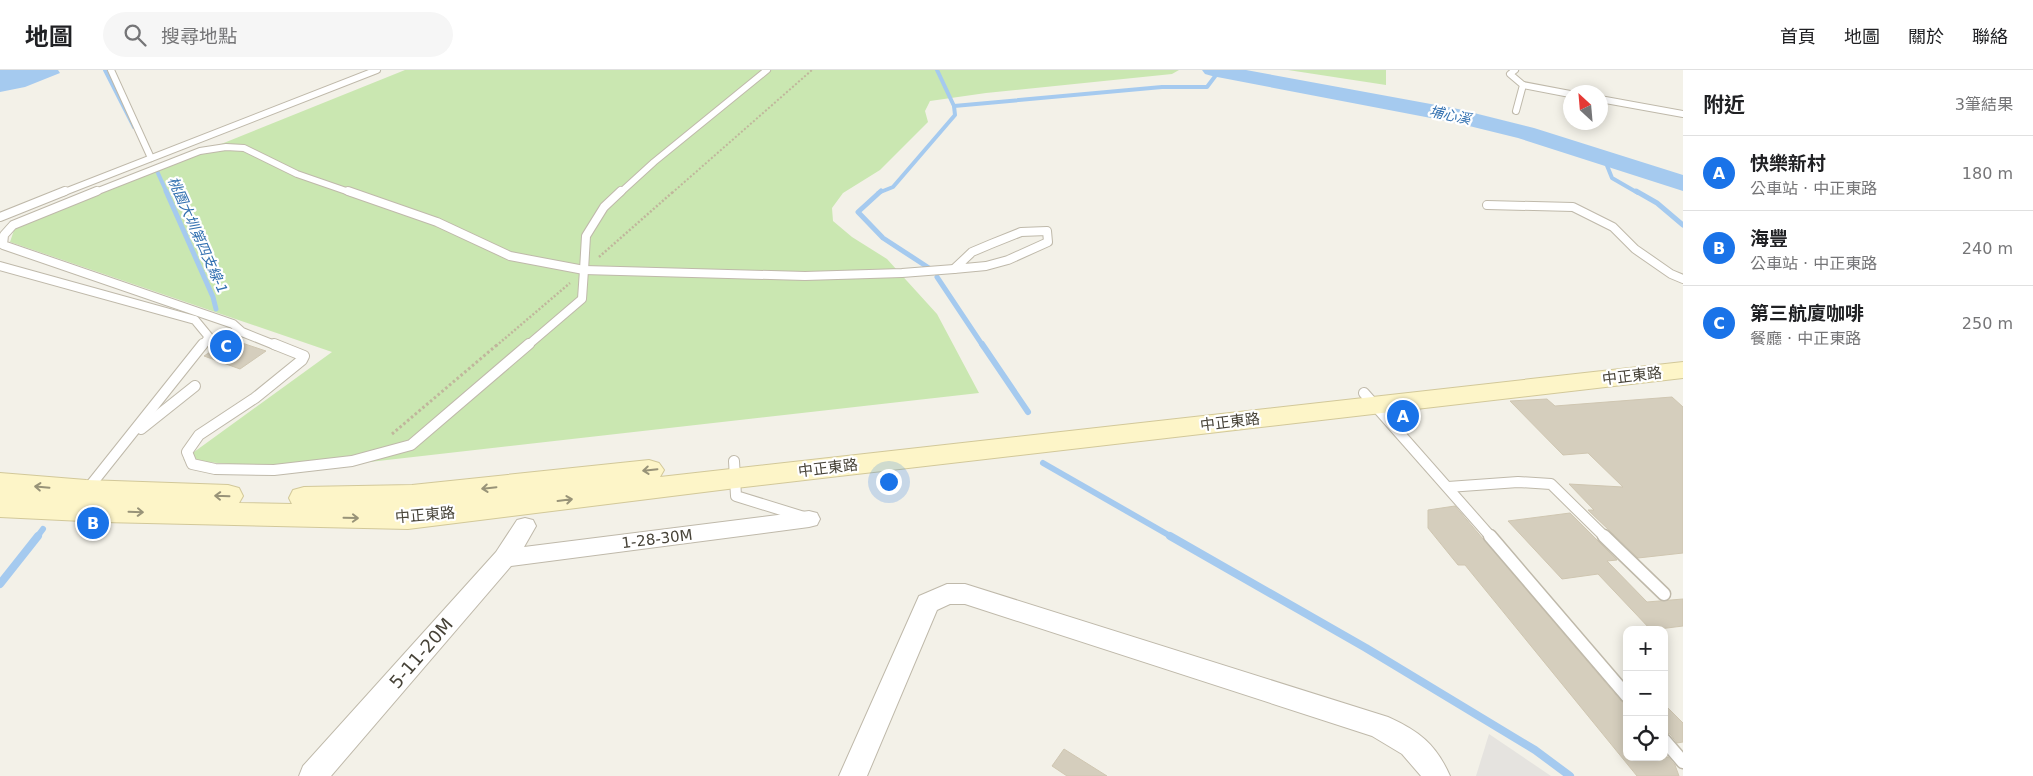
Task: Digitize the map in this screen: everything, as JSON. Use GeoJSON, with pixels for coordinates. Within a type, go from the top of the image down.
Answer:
{"type":"FeatureCollection","features":[{"type":"Feature","properties":{"kind":"main road","name":"中正東路"},"geometry":{"type":"LineString","coordinates":[[1370,399],[1683,357]]}},
{"type":"Feature","properties":{"kind":"main road","name":"中正東路"},"geometry":{"type":"LineString","coordinates":[[0,506],[79,500],[321,499],[412,496],[735,470],[1370,399],[1683,370]]}},
{"type":"Feature","properties":{"kind":"main road","name":"中正東路"},"geometry":{"type":"LineString","coordinates":[[0,484],[79,500],[408,518],[526,515],[735,470]]}},
{"type":"Feature","properties":{"kind":"street","name":"5-11-20M"},"geometry":{"type":"LineString","coordinates":[[313,776],[504,558],[526,515]]}},
{"type":"Feature","properties":{"kind":"street","name":"1-28-30M"},"geometry":{"type":"LineString","coordinates":[[504,558],[809,519]]}},
{"type":"Feature","properties":{"kind":"street"},"geometry":{"type":"LineString","coordinates":[[853,776],[928,604],[947,594],[965,594],[1378,726],[1403,738],[1424,754],[1436,776]]}},
{"type":"Feature","properties":{"kind":"lane"},"geometry":{"type":"LineString","coordinates":[[111,70],[151,158]]}},
{"type":"Feature","properties":{"kind":"lane"},"geometry":{"type":"LineString","coordinates":[[0,217],[377,70]]}},
{"type":"Feature","properties":{"kind":"lane"},"geometry":{"type":"LineString","coordinates":[[767,70],[654,162],[604,206],[586,236],[585,270],[582,299],[411,445],[352,460],[284,469],[215,468],[192,464],[187,452],[199,435],[255,398],[302,360],[304,356],[242,332],[233,324],[4,245],[3,237],[7,228],[33,216],[200,151],[226,147],[244,148],[297,174],[437,222],[510,256],[585,270],[805,276],[902,273],[954,269],[986,266],[1008,260],[1048,242],[1047,231],[1021,232],[991,244],[972,252],[954,269]]}},
{"type":"Feature","properties":{"kind":"lane"},"geometry":{"type":"LineString","coordinates":[[1515,70],[1510,74],[1522,85],[1563,93]]}},
{"type":"Feature","properties":{"kind":"lane"},"geometry":{"type":"LineString","coordinates":[[1516,111],[1522,85]]}},
{"type":"Feature","properties":{"kind":"lane"},"geometry":{"type":"LineString","coordinates":[[1608,100],[1683,114]]}},
{"type":"Feature","properties":{"kind":"lane"},"geometry":{"type":"LineString","coordinates":[[1487,206],[1573,207],[1613,227],[1635,249],[1671,274],[1683,279]]}},
{"type":"Feature","properties":{"kind":"lane"},"geometry":{"type":"LineString","coordinates":[[0,266],[195,320],[209,337],[79,500]]}},
{"type":"Feature","properties":{"kind":"lane"},"geometry":{"type":"LineString","coordinates":[[127,440],[195,386]]}},
{"type":"Feature","properties":{"kind":"lane"},"geometry":{"type":"LineString","coordinates":[[1370,399],[1623,691]]}},
{"type":"Feature","properties":{"kind":"lane"},"geometry":{"type":"LineString","coordinates":[[735,470],[736,496],[809,519]]}},
{"type":"Feature","properties":{"kind":"lane"},"geometry":{"type":"LineString","coordinates":[[1448,487],[1518,482],[1551,484],[1664,594]]}},
{"type":"Feature","properties":{"kind":"lane"},"geometry":{"type":"LineString","coordinates":[[1668,745],[1683,762]]}},
{"type":"Feature","properties":{"kind":"green space"},"geometry":{"type":"Polygon","coordinates":[[[405,70],[1179,70],[1172,74],[986,93],[930,101],[925,111],[928,122],[880,170],[843,193],[832,208],[833,221],[852,237],[887,259],[937,314],[979,393],[299,470],[183,460],[332,352],[10,242],[15,227],[405,70]]]}},
{"type":"Feature","properties":{"kind":"green space"},"geometry":{"type":"Polygon","coordinates":[[[1288,70],[1386,70],[1386,85],[1288,70]]]}},
{"type":"Feature","properties":{"kind":"shaded area"},"geometry":{"type":"Polygon","coordinates":[[[1489,734],[1551,776],[1476,776],[1489,734]]]}},
{"type":"Feature","properties":{"kind":"water"},"geometry":{"type":"Polygon","coordinates":[[[0,70],[58,70],[60,73],[25,87],[0,92],[0,70]]]}},
{"type":"Feature","properties":{"kind":"building"},"geometry":{"type":"Polygon","coordinates":[[[230,339],[266,351],[240,369],[204,356],[230,339]]]}},
{"type":"Feature","properties":{"kind":"building"},"geometry":{"type":"Polygon","coordinates":[[[1672,397],[1683,407],[1683,553],[1638,558],[1588,510],[1594,510],[1569,484],[1623,487],[1588,453],[1563,455],[1510,401],[1547,399],[1555,406],[1672,397]]]}},
{"type":"Feature","properties":{"kind":"building"},"geometry":{"type":"Polygon","coordinates":[[[1455,506],[1623,702],[1623,759],[1465,565],[1458,565],[1428,528],[1428,510],[1455,506]]]}},
{"type":"Feature","properties":{"kind":"building"},"geometry":{"type":"Polygon","coordinates":[[[1570,513],[1617,560],[1607,561],[1647,602],[1683,599],[1683,626],[1668,628],[1668,626],[1647,626],[1598,574],[1562,579],[1508,521],[1570,513]]]}},
{"type":"Feature","properties":{"kind":"building"},"geometry":{"type":"Polygon","coordinates":[[[1668,708],[1683,723],[1683,742],[1677,743],[1668,733],[1668,708]]]}},
{"type":"Feature","properties":{"kind":"building"},"geometry":{"type":"Polygon","coordinates":[[[1064,749],[1107,776],[1067,776],[1052,766],[1064,749]]]}},
{"type":"Feature","properties":{"kind":"building"},"geometry":{"type":"Polygon","coordinates":[[[1668,757],[1675,765],[1679,776],[1637,776],[1625,761],[1668,761],[1668,757]]]}},
{"type":"Feature","properties":{"kind":"waterway","name":"桃園大圳第四支線-1"},"geometry":{"type":"LineString","coordinates":[[105,70],[134,127]]}},
{"type":"Feature","properties":{"kind":"waterway"},"geometry":{"type":"LineString","coordinates":[[937,70],[954,106]]}},
{"type":"Feature","properties":{"kind":"waterway","name":"埔心溪"},"geometry":{"type":"LineString","coordinates":[[1212,70],[1458,116],[1526,133],[1683,183]]}},
{"type":"Feature","properties":{"kind":"waterway"},"geometry":{"type":"LineString","coordinates":[[954,106],[1162,87],[1207,87],[1219,71]]}},
{"type":"Feature","properties":{"kind":"waterway"},"geometry":{"type":"LineString","coordinates":[[879,192],[893,187],[955,115],[954,106]]}},
{"type":"Feature","properties":{"kind":"waterway"},"geometry":{"type":"LineString","coordinates":[[1604,158],[1612,178],[1638,193]]}},
{"type":"Feature","properties":{"kind":"waterway","name":"桃園大圳第四支線-1"},"geometry":{"type":"LineString","coordinates":[[157,171],[167,193]]}},
{"type":"Feature","properties":{"kind":"waterway","name":"桃園大圳第四支線-1"},"geometry":{"type":"LineString","coordinates":[[166,191],[213,297],[216,309]]}},
{"type":"Feature","properties":{"kind":"waterway"},"geometry":{"type":"LineString","coordinates":[[1636,191],[1657,203],[1683,225]]}},
{"type":"Feature","properties":{"kind":"waterway"},"geometry":{"type":"LineString","coordinates":[[879,192],[858,212],[883,238],[929,268]]}},
{"type":"Feature","properties":{"kind":"waterway"},"geometry":{"type":"LineString","coordinates":[[937,277],[983,346]]}},
{"type":"Feature","properties":{"kind":"waterway"},"geometry":{"type":"LineString","coordinates":[[982,344],[1028,412]]}},
{"type":"Feature","properties":{"kind":"waterway"},"geometry":{"type":"LineString","coordinates":[[1043,463],[1172,537]]}},
{"type":"Feature","properties":{"kind":"waterway","name":"桃園大圳第四支線-1"},"geometry":{"type":"LineString","coordinates":[[37,537],[43,529]]}},
{"type":"Feature","properties":{"kind":"waterway","name":"桃園大圳第四支線-1"},"geometry":{"type":"LineString","coordinates":[[0,584],[38,536]]}},
{"type":"Feature","properties":{"kind":"waterway"},"geometry":{"type":"LineString","coordinates":[[1170,536],[1366,648],[1535,750],[1570,776]]}},
{"type":"Feature","properties":{"kind":"place","name":"第三航廈咖啡"},"geometry":{"type":"Point","coordinates":[226,346]}},
{"type":"Feature","properties":{"kind":"place","name":"快樂新村"},"geometry":{"type":"Point","coordinates":[1403,416]}},
{"type":"Feature","properties":{"kind":"place","name":"海豐"},"geometry":{"type":"Point","coordinates":[93,523]}}]}
